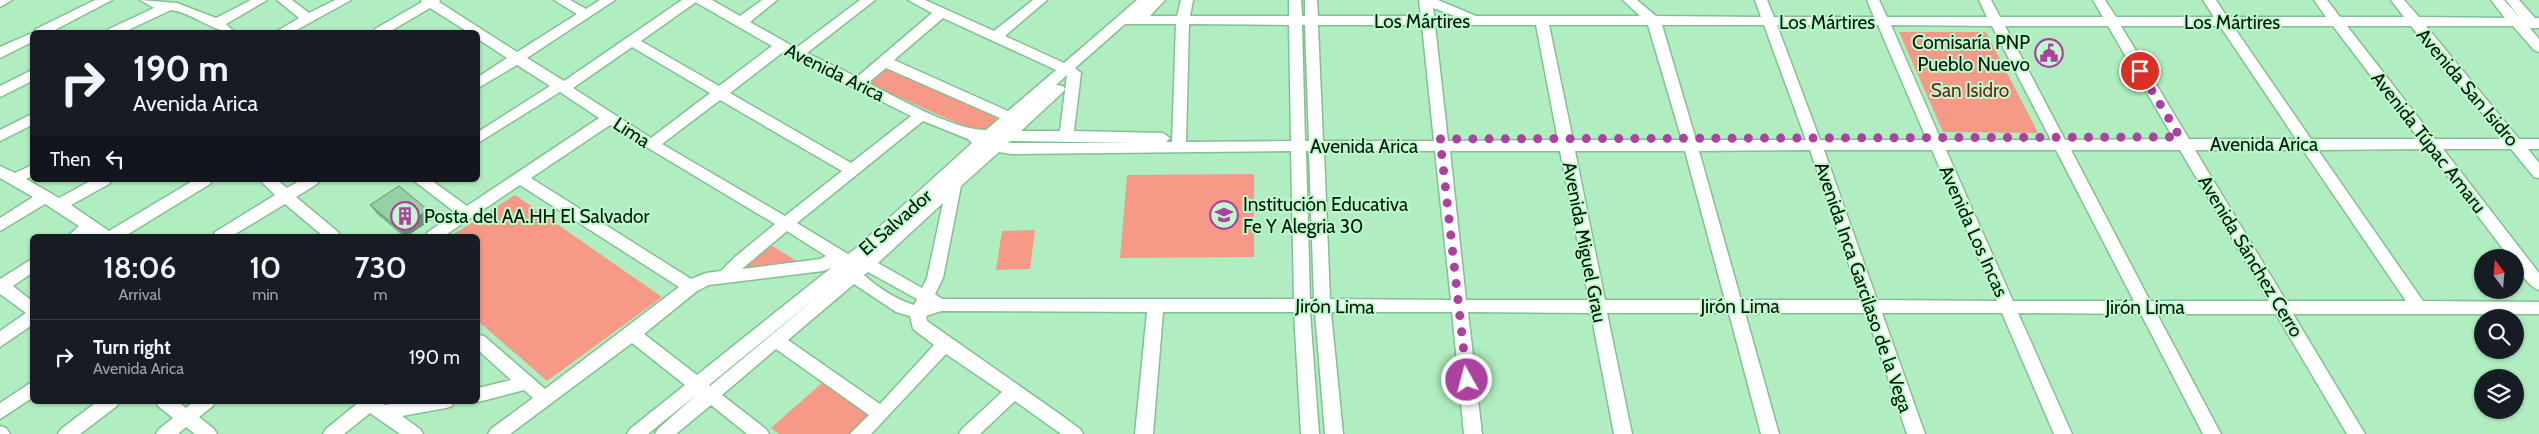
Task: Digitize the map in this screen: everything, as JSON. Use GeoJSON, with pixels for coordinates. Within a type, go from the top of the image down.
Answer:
{"type":"FeatureCollection","features":[{"type":"Feature","properties":{"kind":"street"},"geometry":{"type":"LineString","coordinates":[[0,3],[6,0]]}},
{"type":"Feature","properties":{"kind":"street"},"geometry":{"type":"LineString","coordinates":[[45,30],[106,0]]}},
{"type":"Feature","properties":{"kind":"street"},"geometry":{"type":"LineString","coordinates":[[146,0],[156,5],[174,3],[180,8],[217,23],[226,30]]}},
{"type":"Feature","properties":{"kind":"street"},"geometry":{"type":"LineString","coordinates":[[217,23],[261,0]]}},
{"type":"Feature","properties":{"kind":"street"},"geometry":{"type":"LineString","coordinates":[[283,0],[309,19]]}},
{"type":"Feature","properties":{"kind":"street"},"geometry":{"type":"LineString","coordinates":[[287,30],[345,0]]}},
{"type":"Feature","properties":{"kind":"street"},"geometry":{"type":"LineString","coordinates":[[560,0],[586,14]]}},
{"type":"Feature","properties":{"kind":"street"},"geometry":{"type":"LineString","coordinates":[[480,82],[608,0]]}},
{"type":"Feature","properties":{"kind":"street"},"geometry":{"type":"LineString","coordinates":[[480,137],[562,86],[690,0]]}},
{"type":"Feature","properties":{"kind":"street","name":"Avenida Arica"},"geometry":{"type":"LineString","coordinates":[[702,0],[742,21],[782,46],[859,82],[921,115],[985,140],[1179,143],[2305,140],[2512,141],[2539,144]]}},
{"type":"Feature","properties":{"kind":"street"},"geometry":{"type":"LineString","coordinates":[[742,21],[771,0]]}},
{"type":"Feature","properties":{"kind":"street"},"geometry":{"type":"LineString","coordinates":[[798,53],[869,0]]}},
{"type":"Feature","properties":{"kind":"street"},"geometry":{"type":"LineString","coordinates":[[914,0],[1070,71],[1066,137]]}},
{"type":"Feature","properties":{"kind":"street"},"geometry":{"type":"LineString","coordinates":[[996,37],[1041,0]]}},
{"type":"Feature","properties":{"kind":"street","name":"El Salvador"},"geometry":{"type":"LineString","coordinates":[[1131,20],[1146,0]]}},
{"type":"Feature","properties":{"kind":"street","name":"El Salvador"},"geometry":{"type":"LineString","coordinates":[[636,434],[850,261],[985,140],[1017,120],[1070,71],[1131,20],[1159,0]]}},
{"type":"Feature","properties":{"kind":"street"},"geometry":{"type":"LineString","coordinates":[[1179,143],[1184,20],[1188,0]]}},
{"type":"Feature","properties":{"kind":"street"},"geometry":{"type":"LineString","coordinates":[[1296,0],[1302,306],[1310,434]]}},
{"type":"Feature","properties":{"kind":"street"},"geometry":{"type":"LineString","coordinates":[[1311,0],[1322,306],[1334,434]]}},
{"type":"Feature","properties":{"kind":"street"},"geometry":{"type":"LineString","coordinates":[[1473,434],[1425,0],[1479,21]]}},
{"type":"Feature","properties":{"kind":"street"},"geometry":{"type":"LineString","coordinates":[[1629,0],[1654,22],[1690,142],[1770,434]]}},
{"type":"Feature","properties":{"kind":"street","name":"Avenida Inca Garcilaso de la Vega"},"geometry":{"type":"LineString","coordinates":[[1761,0],[1916,434]]}},
{"type":"Feature","properties":{"kind":"street","name":"Avenida Los Incas"},"geometry":{"type":"LineString","coordinates":[[1873,0],[2064,434]]}},
{"type":"Feature","properties":{"kind":"street"},"geometry":{"type":"LineString","coordinates":[[1985,0],[2212,434]]}},
{"type":"Feature","properties":{"kind":"street","name":"Avenida Sánchez Cerro"},"geometry":{"type":"LineString","coordinates":[[2099,0],[2356,434]]}},
{"type":"Feature","properties":{"kind":"street"},"geometry":{"type":"LineString","coordinates":[[2209,0],[2418,307]]}},
{"type":"Feature","properties":{"kind":"street","name":"Avenida Túpac Amaru"},"geometry":{"type":"LineString","coordinates":[[2320,0],[2539,284]]}},
{"type":"Feature","properties":{"kind":"street","name":"Avenida San Isidro"},"geometry":{"type":"LineString","coordinates":[[2397,0],[2539,173]]}},
{"type":"Feature","properties":{"kind":"street"},"geometry":{"type":"LineString","coordinates":[[2497,0],[2539,47]]}},
{"type":"Feature","properties":{"kind":"street"},"geometry":{"type":"LineString","coordinates":[[2512,0],[2536,25]]}},
{"type":"Feature","properties":{"kind":"street"},"geometry":{"type":"LineString","coordinates":[[383,30],[431,1]]}},
{"type":"Feature","properties":{"kind":"street","name":"Lima"},"geometry":{"type":"LineString","coordinates":[[431,1],[476,30]]}},
{"type":"Feature","properties":{"kind":"street"},"geometry":{"type":"LineString","coordinates":[[118,30],[174,3]]}},
{"type":"Feature","properties":{"kind":"street"},"geometry":{"type":"LineString","coordinates":[[859,82],[941,13]]}},
{"type":"Feature","properties":{"kind":"street","name":"Los Mártires"},"geometry":{"type":"LineString","coordinates":[[1131,20],[1997,23],[2110,21],[2515,21],[2536,25]]}},
{"type":"Feature","properties":{"kind":"street","name":"Avenida Miguel Grau"},"geometry":{"type":"LineString","coordinates":[[1542,21],[1623,434]]}},
{"type":"Feature","properties":{"kind":"street","name":"Lima"},"geometry":{"type":"LineString","coordinates":[[480,33],[651,144],[850,261]]}},
{"type":"Feature","properties":{"kind":"street"},"geometry":{"type":"LineString","coordinates":[[0,53],[30,38]]}},
{"type":"Feature","properties":{"kind":"street"},"geometry":{"type":"LineString","coordinates":[[631,41],[854,171]]}},
{"type":"Feature","properties":{"kind":"street"},"geometry":{"type":"LineString","coordinates":[[651,144],[782,46]]}},
{"type":"Feature","properties":{"kind":"street"},"geometry":{"type":"LineString","coordinates":[[883,61],[1017,120]]}},
{"type":"Feature","properties":{"kind":"street"},"geometry":{"type":"LineString","coordinates":[[0,92],[30,76]]}},
{"type":"Feature","properties":{"kind":"street"},"geometry":{"type":"LineString","coordinates":[[726,276],[740,261],[854,171],[921,115]]}},
{"type":"Feature","properties":{"kind":"street"},"geometry":{"type":"LineString","coordinates":[[436,234],[610,118]]}},
{"type":"Feature","properties":{"kind":"street"},"geometry":{"type":"LineString","coordinates":[[0,136],[30,120]]}},
{"type":"Feature","properties":{"kind":"street","name":"El Salvador"},"geometry":{"type":"LineString","coordinates":[[1008,136],[1017,120]]}},
{"type":"Feature","properties":{"kind":"street","name":"Avenida Arica"},"geometry":{"type":"LineString","coordinates":[[985,140],[1008,136],[1179,143]]}},
{"type":"Feature","properties":{"kind":"street","name":"Avenida Arica"},"geometry":{"type":"LineString","coordinates":[[2512,141],[2539,137]]}},
{"type":"Feature","properties":{"kind":"street","name":"El Salvador"},"geometry":{"type":"LineString","coordinates":[[664,434],[777,341],[850,261],[954,186],[985,140]]}},
{"type":"Feature","properties":{"kind":"street"},"geometry":{"type":"LineString","coordinates":[[0,171],[58,205],[102,234]]}},
{"type":"Feature","properties":{"kind":"street"},"geometry":{"type":"LineString","coordinates":[[15,179],[30,171]]}},
{"type":"Feature","properties":{"kind":"street"},"geometry":{"type":"LineString","coordinates":[[521,179],[690,287]]}},
{"type":"Feature","properties":{"kind":"street"},"geometry":{"type":"LineString","coordinates":[[58,205],[100,182]]}},
{"type":"Feature","properties":{"kind":"street"},"geometry":{"type":"LineString","coordinates":[[116,234],[202,182]]}},
{"type":"Feature","properties":{"kind":"street"},"geometry":{"type":"LineString","coordinates":[[269,182],[332,234]]}},
{"type":"Feature","properties":{"kind":"street"},"geometry":{"type":"LineString","coordinates":[[223,234],[308,182]]}},
{"type":"Feature","properties":{"kind":"street"},"geometry":{"type":"LineString","coordinates":[[423,182],[466,213]]}},
{"type":"Feature","properties":{"kind":"street"},"geometry":{"type":"LineString","coordinates":[[497,434],[632,334],[690,287],[706,279],[823,265],[832,260],[850,261],[865,285],[902,308],[918,312],[934,301],[934,278],[954,186]]}},
{"type":"Feature","properties":{"kind":"street"},"geometry":{"type":"LineString","coordinates":[[0,225],[44,197]]}},
{"type":"Feature","properties":{"kind":"street"},"geometry":{"type":"LineString","coordinates":[[78,234],[90,226]]}},
{"type":"Feature","properties":{"kind":"street","name":"Jirón Lima"},"geometry":{"type":"LineString","coordinates":[[850,261],[934,301],[1458,307],[2145,306],[2539,308]]}},
{"type":"Feature","properties":{"kind":"street"},"geometry":{"type":"LineString","coordinates":[[30,266],[1,286],[30,308]]}},
{"type":"Feature","properties":{"kind":"street"},"geometry":{"type":"LineString","coordinates":[[1144,434],[1156,305]]}},
{"type":"Feature","properties":{"kind":"street"},"geometry":{"type":"LineString","coordinates":[[918,312],[919,324],[944,345],[1014,391],[1074,434]]}},
{"type":"Feature","properties":{"kind":"street"},"geometry":{"type":"LineString","coordinates":[[0,340],[30,318]]}},
{"type":"Feature","properties":{"kind":"street"},"geometry":{"type":"LineString","coordinates":[[632,334],[711,395],[754,432]]}},
{"type":"Feature","properties":{"kind":"street"},"geometry":{"type":"LineString","coordinates":[[777,341],[880,414]]}},
{"type":"Feature","properties":{"kind":"street"},"geometry":{"type":"LineString","coordinates":[[480,343],[544,398]]}},
{"type":"Feature","properties":{"kind":"street"},"geometry":{"type":"LineString","coordinates":[[859,434],[944,345]]}},
{"type":"Feature","properties":{"kind":"street"},"geometry":{"type":"LineString","coordinates":[[480,394],[526,383]]}},
{"type":"Feature","properties":{"kind":"street"},"geometry":{"type":"LineString","coordinates":[[0,412],[30,390]]}},
{"type":"Feature","properties":{"kind":"street"},"geometry":{"type":"LineString","coordinates":[[968,434],[1014,391]]}},
{"type":"Feature","properties":{"kind":"street"},"geometry":{"type":"LineString","coordinates":[[67,434],[107,404]]}},
{"type":"Feature","properties":{"kind":"street"},"geometry":{"type":"LineString","coordinates":[[168,404],[208,434]]}},
{"type":"Feature","properties":{"kind":"street"},"geometry":{"type":"LineString","coordinates":[[165,434],[203,404]]}},
{"type":"Feature","properties":{"kind":"street"},"geometry":{"type":"LineString","coordinates":[[332,434],[372,406],[402,404]]}},
{"type":"Feature","properties":{"kind":"street"},"geometry":{"type":"LineString","coordinates":[[372,406],[414,434]]}},
{"type":"Feature","properties":{"kind":"green space","name":"San Isidro"},"geometry":{"type":"Polygon","coordinates":[[[1899,32],[1986,32],[2038,133],[1943,132],[1899,32]]]}},
{"type":"Feature","properties":{"kind":"green space"},"geometry":{"type":"Polygon","coordinates":[[[883,66],[998,117],[981,134],[866,82],[883,66]]]}},
{"type":"Feature","properties":{"kind":"green space"},"geometry":{"type":"Polygon","coordinates":[[[1254,174],[1254,257],[1120,258],[1127,175],[1254,174]]]}},
{"type":"Feature","properties":{"kind":"green space"},"geometry":{"type":"Polygon","coordinates":[[[515,195],[662,297],[547,381],[480,323],[480,234],[454,234],[515,195]]]}},
{"type":"Feature","properties":{"kind":"green space"},"geometry":{"type":"Polygon","coordinates":[[[1035,230],[1030,269],[996,270],[1002,231],[1035,230]]]}},
{"type":"Feature","properties":{"kind":"green space"},"geometry":{"type":"Polygon","coordinates":[[[769,244],[798,262],[742,270],[742,266],[769,244]]]}},
{"type":"Feature","properties":{"kind":"green space"},"geometry":{"type":"Polygon","coordinates":[[[822,383],[870,416],[851,434],[779,434],[771,428],[822,383]]]}},
{"type":"Feature","properties":{"kind":"building","name":"Posta del AA.HH El Salvador"},"geometry":{"type":"Polygon","coordinates":[[[399,186],[428,210],[399,229],[370,205],[399,186]]]}},
{"type":"Feature","properties":{"kind":"place","name":"Comisaría PNP Pueblo Nuevo"},"geometry":{"type":"Point","coordinates":[2049,53]}},
{"type":"Feature","properties":{"kind":"place","name":"Institución Educativa Fe Y Alegria 30"},"geometry":{"type":"Point","coordinates":[1224,215]}},
{"type":"Feature","properties":{"kind":"place","name":"Posta del AA.HH El Salvador"},"geometry":{"type":"Point","coordinates":[405,216]}},
{"type":"Feature","properties":{"kind":"route"},"geometry":{"type":"LineString","coordinates":[[1467,380],[1440,139],[2180,137],[2140,71]]}}]}
